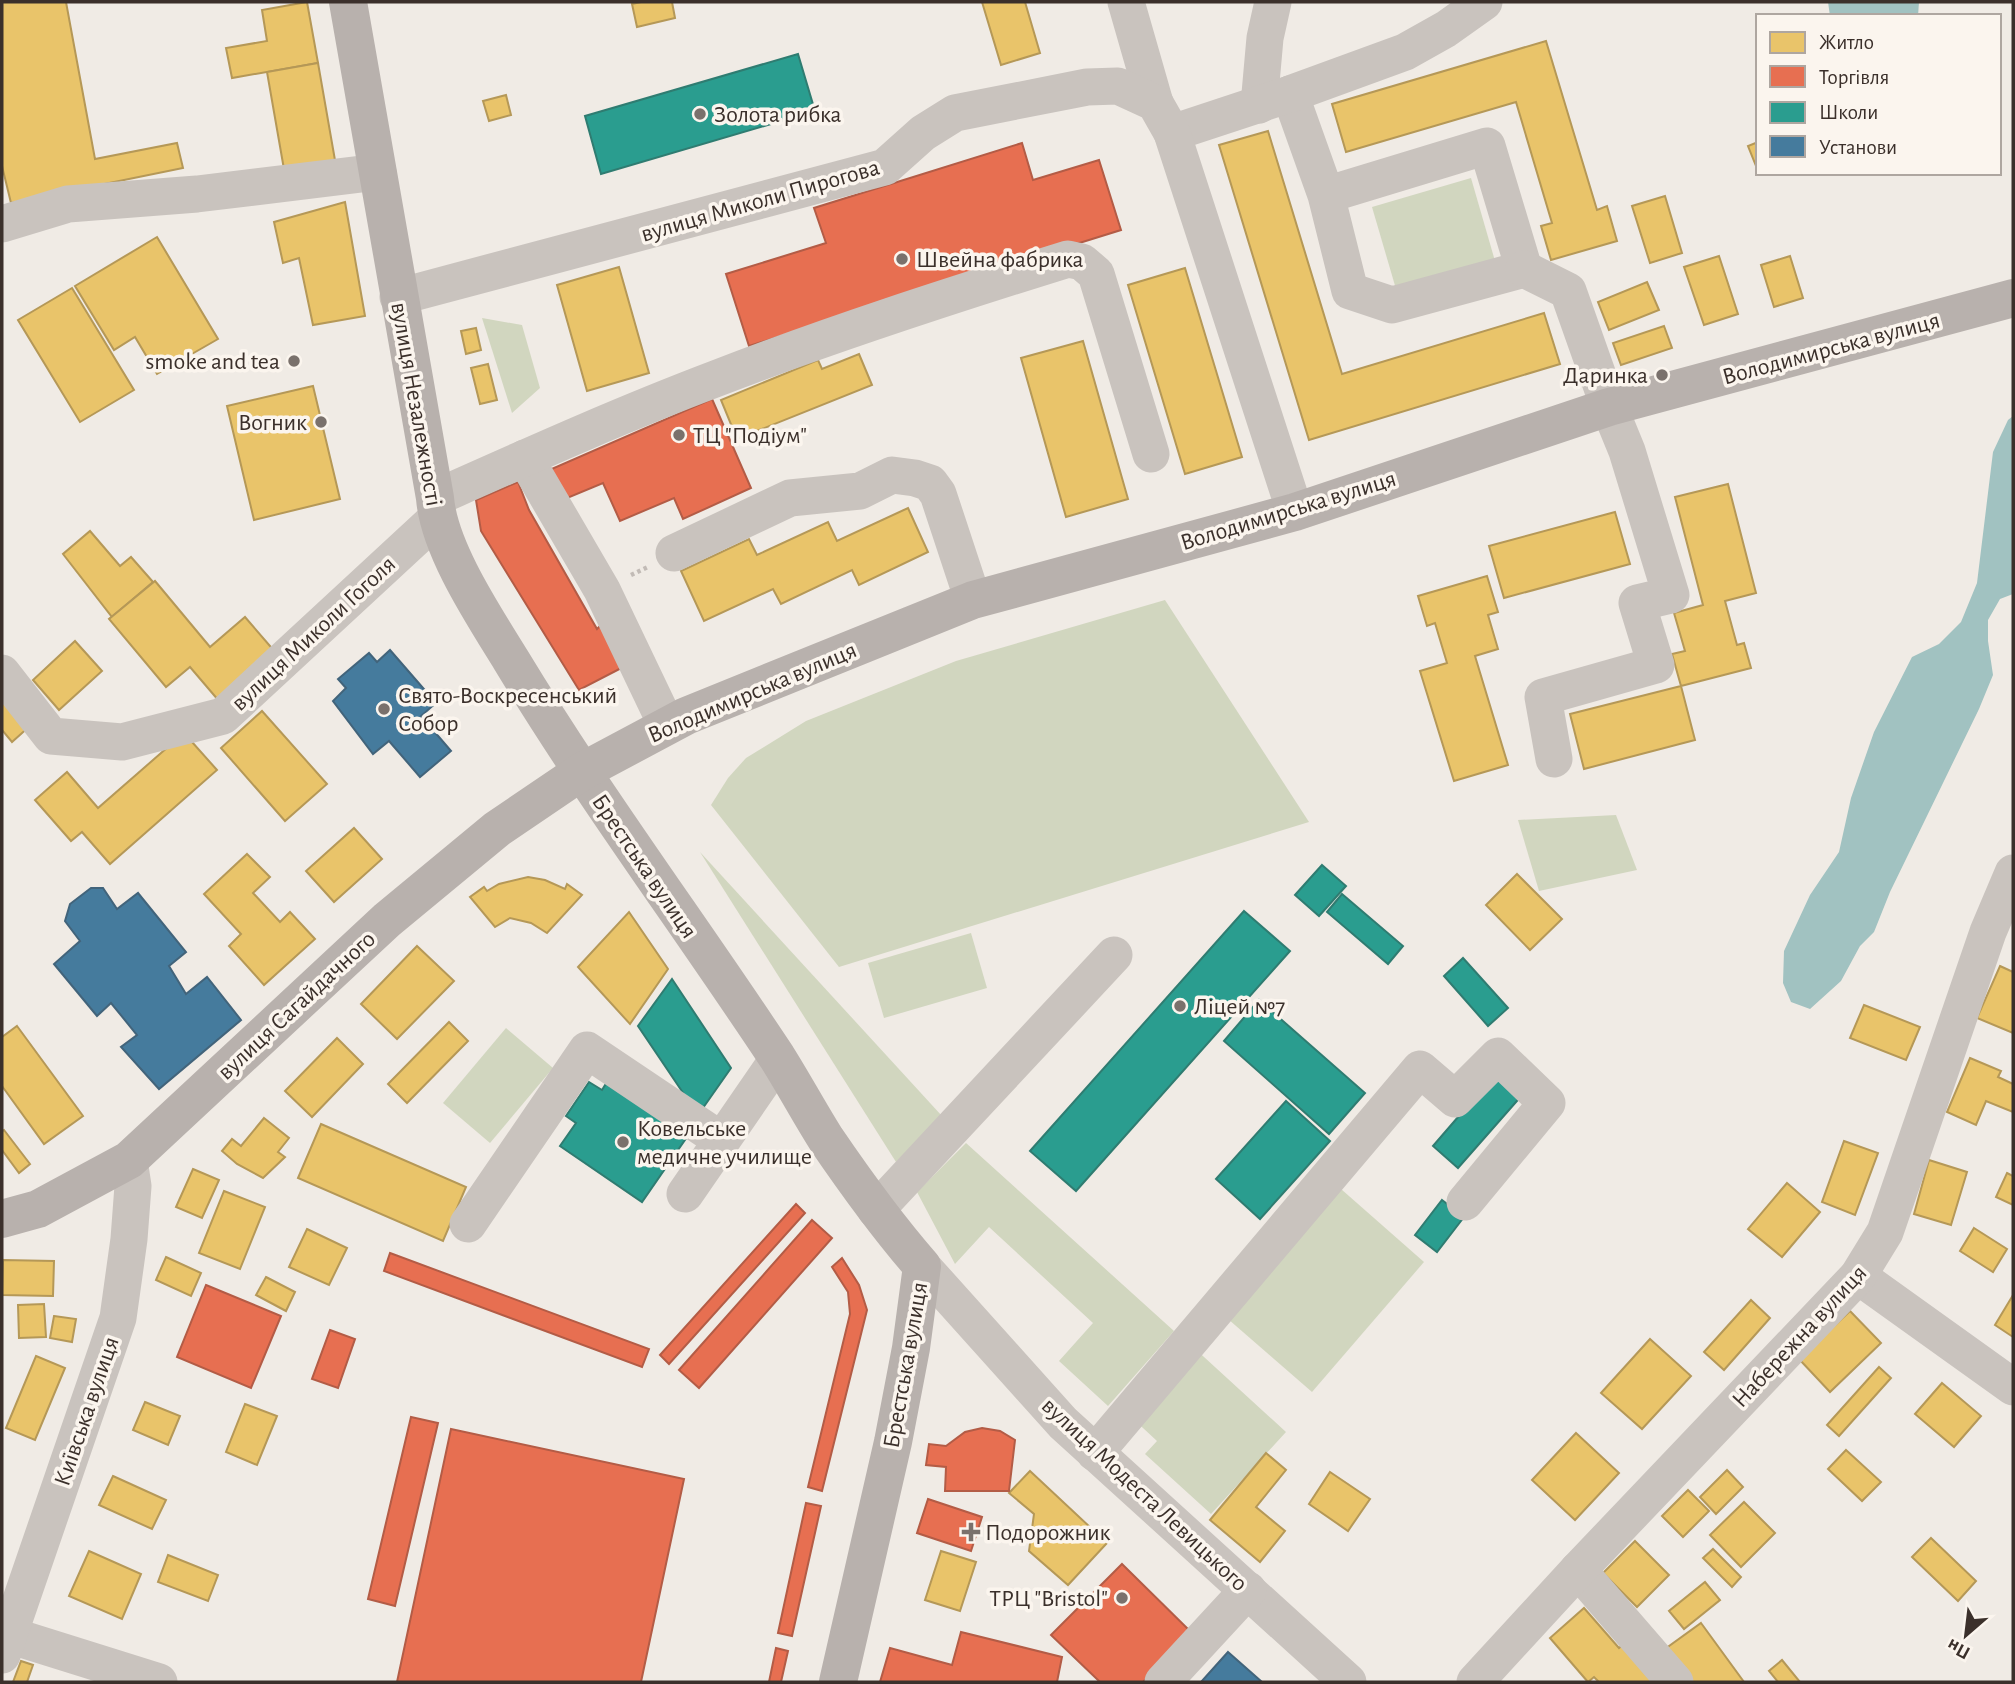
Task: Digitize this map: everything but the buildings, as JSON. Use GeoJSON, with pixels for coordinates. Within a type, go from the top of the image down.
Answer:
{"type":"FeatureCollection","features":[{"type":"Feature","properties":{"kind":"main road","name":"вулиця Незалежності"},"geometry":{"type":"LineString","coordinates":[[348,2],[436,508],[465,581],[581,772]]}},
{"type":"Feature","properties":{"kind":"main road","name":"Володимирська вулиця"},"geometry":{"type":"LineString","coordinates":[[581,772],[667,726],[974,600],[1295,512],[1609,407],[2013,298]]}},
{"type":"Feature","properties":{"kind":"main road","name":"Брестська вулиця"},"geometry":{"type":"LineString","coordinates":[[581,772],[778,1059],[826,1138],[892,1232],[922,1266],[911,1348],[893,1442],[838,1682]]}},
{"type":"Feature","properties":{"kind":"main road","name":"вулиця Сагайдачного"},"geometry":{"type":"LineString","coordinates":[[2,1219],[38,1209],[129,1160],[387,920],[497,829],[581,772]]}},
{"type":"Feature","properties":{"kind":"street"},"geometry":{"type":"LineString","coordinates":[[1126,2],[1295,512]]}},
{"type":"Feature","properties":{"kind":"street"},"geometry":{"type":"LineString","coordinates":[[1273,2],[1265,38],[1275,99],[1326,195],[1350,291],[1392,304],[1524,269],[1568,291],[1627,451],[1671,595],[1637,603],[1656,664],[1543,697],[1554,759]]}},
{"type":"Feature","properties":{"kind":"street"},"geometry":{"type":"LineString","coordinates":[[1164,118],[1275,99],[1405,52],[1446,29],[1484,2]]}},
{"type":"Feature","properties":{"kind":"street","name":"вулиця Миколи Пирогова"},"geometry":{"type":"LineString","coordinates":[[398,297],[885,167],[923,133],[955,113],[1087,87],[1118,86],[1164,118]]}},
{"type":"Feature","properties":{"kind":"street"},"geometry":{"type":"LineString","coordinates":[[1326,195],[1488,146],[1524,269]]}},
{"type":"Feature","properties":{"kind":"street"},"geometry":{"type":"LineString","coordinates":[[2,224],[68,204],[197,194],[377,172]]}},
{"type":"Feature","properties":{"kind":"street","name":"вулиця Миколи Гоголя"},"geometry":{"type":"LineString","coordinates":[[2,673],[51,736],[122,742],[223,716],[436,508],[525,457],[778,355],[937,299],[1068,259],[1082,262],[1096,274],[1150,454]]}},
{"type":"Feature","properties":{"kind":"street"},"geometry":{"type":"LineString","coordinates":[[525,457],[602,590],[667,726]]}},
{"type":"Feature","properties":{"kind":"street"},"geometry":{"type":"LineString","coordinates":[[674,553],[790,498],[860,491],[892,475],[915,478],[930,483],[938,494],[974,600]]}},
{"type":"Feature","properties":{"kind":"street","name":"Набережна вулиця"},"geometry":{"type":"LineString","coordinates":[[1475,1682],[1858,1276],[1885,1232],[1988,932],[2013,873]]}},
{"type":"Feature","properties":{"kind":"street"},"geometry":{"type":"LineString","coordinates":[[876,1210],[1114,955]]}},
{"type":"Feature","properties":{"kind":"street"},"geometry":{"type":"LineString","coordinates":[[468,1224],[587,1050],[721,1140]]}},
{"type":"Feature","properties":{"kind":"street"},"geometry":{"type":"LineString","coordinates":[[1095,1453],[1420,1069],[1455,1099],[1497,1056],[1547,1103],[1465,1202]]}},
{"type":"Feature","properties":{"kind":"street"},"geometry":{"type":"LineString","coordinates":[[685,1194],[778,1059]]}},
{"type":"Feature","properties":{"kind":"street","name":"Київська вулиця"},"geometry":{"type":"LineString","coordinates":[[5,1645],[118,1318],[133,1186],[129,1160]]}},
{"type":"Feature","properties":{"kind":"street","name":"вулиця Модеста Левицького"},"geometry":{"type":"LineString","coordinates":[[922,1266],[1063,1423],[1348,1682]]}},
{"type":"Feature","properties":{"kind":"street"},"geometry":{"type":"LineString","coordinates":[[1858,1276],[2013,1387]]}},
{"type":"Feature","properties":{"kind":"street"},"geometry":{"type":"LineString","coordinates":[[1578,1570],[1675,1682]]}},
{"type":"Feature","properties":{"kind":"street"},"geometry":{"type":"LineString","coordinates":[[1163,1682],[1248,1590]]}},
{"type":"Feature","properties":{"kind":"street"},"geometry":{"type":"LineString","coordinates":[[5,1645],[159,1682]]}},
{"type":"Feature","properties":{"kind":"path"},"geometry":{"type":"LineString","coordinates":[[602,590],[674,553]]}},
{"type":"Feature","properties":{"kind":"green space"},"geometry":{"type":"Polygon","coordinates":[[[1471,178],[1495,261],[1396,289],[1372,207],[1471,178]]]}},
{"type":"Feature","properties":{"kind":"green space"},"geometry":{"type":"Polygon","coordinates":[[[482,318],[522,325],[540,388],[512,413],[482,318]]]}},
{"type":"Feature","properties":{"kind":"green space"},"geometry":{"type":"Polygon","coordinates":[[[1165,600],[1309,822],[839,967],[711,805],[728,778],[746,758],[806,721],[956,661],[1165,600]]]}},
{"type":"Feature","properties":{"kind":"green space"},"geometry":{"type":"Polygon","coordinates":[[[1616,815],[1637,870],[1539,891],[1518,820],[1616,815]]]}},
{"type":"Feature","properties":{"kind":"green space"},"geometry":{"type":"Polygon","coordinates":[[[700,852],[942,1116],[896,1162],[700,852]]]}},
{"type":"Feature","properties":{"kind":"green space"},"geometry":{"type":"Polygon","coordinates":[[[971,933],[987,988],[884,1018],[868,963],[971,933]]]}},
{"type":"Feature","properties":{"kind":"green space"},"geometry":{"type":"Polygon","coordinates":[[[506,1028],[553,1068],[490,1143],[443,1103],[506,1028]]]}},
{"type":"Feature","properties":{"kind":"green space"},"geometry":{"type":"Polygon","coordinates":[[[966,1143],[1174,1331],[1108,1406],[1059,1361],[1093,1323],[989,1227],[955,1264],[917,1192],[966,1143]]]}},
{"type":"Feature","properties":{"kind":"green space"},"geometry":{"type":"Polygon","coordinates":[[[1341,1189],[1424,1262],[1312,1392],[1228,1319],[1341,1189]]]}},
{"type":"Feature","properties":{"kind":"green space"},"geometry":{"type":"Polygon","coordinates":[[[1192,1346],[1286,1432],[1211,1514],[1145,1454],[1157,1441],[1129,1415],[1192,1346]]]}},
{"type":"Feature","properties":{"kind":"water"},"geometry":{"type":"Polygon","coordinates":[[[1828,2],[1919,2],[1918,14],[1830,14],[1828,2]]]}},
{"type":"Feature","properties":{"kind":"water"},"geometry":{"type":"Polygon","coordinates":[[[2013,416],[2013,594],[2000,599],[1988,620],[1993,675],[1890,892],[1874,932],[1860,946],[1841,981],[1810,1009],[1791,1002],[1783,983],[1784,951],[1810,895],[1839,852],[1851,798],[1874,732],[1912,657],[1939,644],[1961,622],[1977,583],[1993,452],[2008,420],[2013,416]]]}},
{"type":"Feature","properties":{"kind":"place","name":"Золота рибка"},"geometry":{"type":"Point","coordinates":[700,114]}},
{"type":"Feature","properties":{"kind":"place","name":"Швейна фабрика"},"geometry":{"type":"Point","coordinates":[902,259]}},
{"type":"Feature","properties":{"kind":"place","name":"smoke and tea"},"geometry":{"type":"Point","coordinates":[294,361]}},
{"type":"Feature","properties":{"kind":"place","name":"Даринка"},"geometry":{"type":"Point","coordinates":[1662,375]}},
{"type":"Feature","properties":{"kind":"place","name":"Вогник"},"geometry":{"type":"Point","coordinates":[321,422]}},
{"type":"Feature","properties":{"kind":"place","name":"ТЦ \"Подіум\""},"geometry":{"type":"Point","coordinates":[679,435]}},
{"type":"Feature","properties":{"kind":"place","name":"Свято-Воскресенський Собор"},"geometry":{"type":"Point","coordinates":[384,709]}},
{"type":"Feature","properties":{"kind":"place","name":"Ліцей №7"},"geometry":{"type":"Point","coordinates":[1180,1006]}},
{"type":"Feature","properties":{"kind":"place","name":"Ковельське медичне училище"},"geometry":{"type":"Point","coordinates":[623,1142]}},
{"type":"Feature","properties":{"kind":"place","name":"Подорожник"},"geometry":{"type":"Point","coordinates":[971,1532]}},
{"type":"Feature","properties":{"kind":"place","name":"ТРЦ \"Bristol\""},"geometry":{"type":"Point","coordinates":[1122,1598]}}]}
